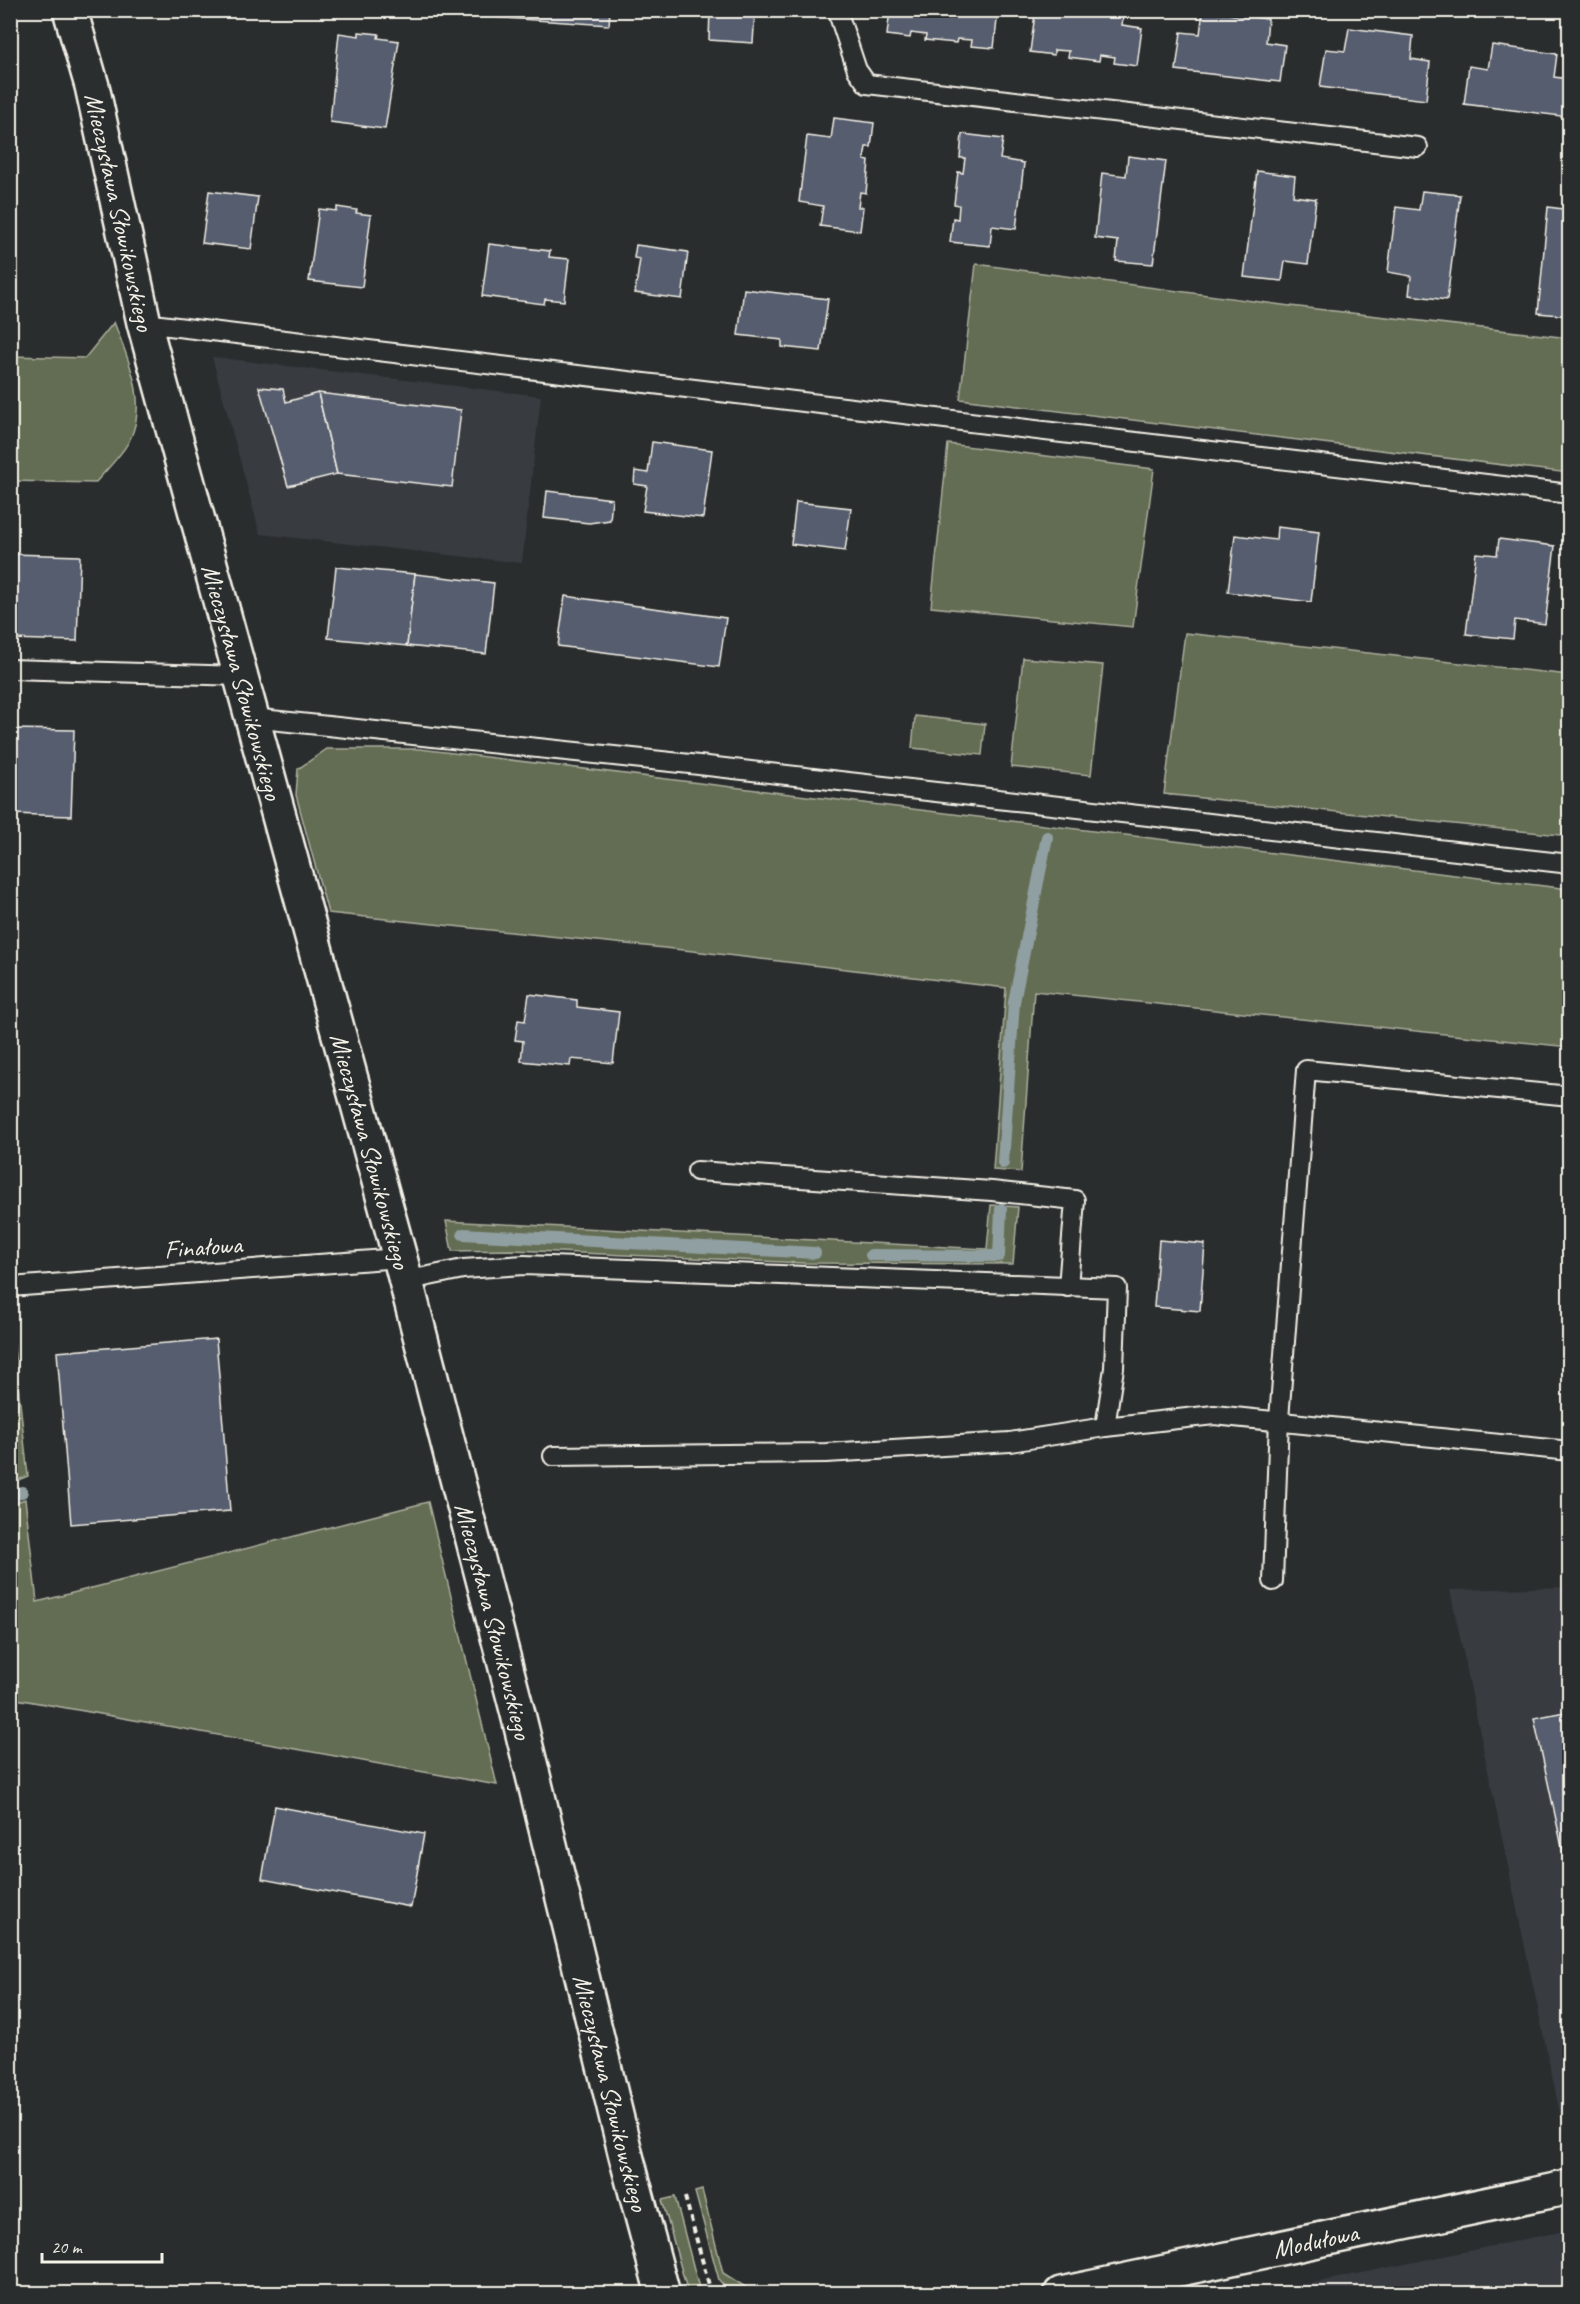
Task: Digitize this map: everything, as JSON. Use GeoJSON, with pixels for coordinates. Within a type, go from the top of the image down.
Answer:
{"type":"FeatureCollection","features":[{"type":"Feature","properties":{"kind":"street","name":"Mieczysława Słowikowskiego"},"geometry":{"type":"LineString","coordinates":[[70,10],[92,86],[144,322],[403,1269],[518,1714],[626,2156],[663,2294]]}},
{"type":"Feature","properties":{"kind":"street","name":"Modułowa"},"geometry":{"type":"LineString","coordinates":[[1061,2294],[1569,2187]]}},
{"type":"Feature","properties":{"kind":"lane"},"geometry":{"type":"LineString","coordinates":[[837,10],[857,70],[867,84],[1418,147]]}},
{"type":"Feature","properties":{"kind":"lane"},"geometry":{"type":"LineString","coordinates":[[144,322],[1569,494]]}},
{"type":"Feature","properties":{"kind":"lane"},"geometry":{"type":"LineString","coordinates":[[10,669],[241,676]]}},
{"type":"Feature","properties":{"kind":"lane"},"geometry":{"type":"LineString","coordinates":[[252,718],[678,763],[1569,864]]}},
{"type":"Feature","properties":{"kind":"lane"},"geometry":{"type":"LineString","coordinates":[[1273,1581],[1279,1419],[1306,1070],[1569,1096]]}},
{"type":"Feature","properties":{"kind":"lane"},"geometry":{"type":"LineString","coordinates":[[697,1171],[992,1191],[1075,1200],[1068,1287]]}},
{"type":"Feature","properties":{"kind":"lane","name":"Finałowa"},"geometry":{"type":"LineString","coordinates":[[10,1287],[524,1265],[1117,1288],[1114,1368],[1105,1427]]}},
{"type":"Feature","properties":{"kind":"lane"},"geometry":{"type":"LineString","coordinates":[[553,1456],[826,1453],[1010,1442],[1105,1427],[1214,1414],[1569,1451]]}},
{"type":"Feature","properties":{"kind":"path"},"geometry":{"type":"LineString","coordinates":[[685,2197],[709,2285],[715,2294]]}},
{"type":"Feature","properties":{"kind":"shaded area"},"geometry":{"type":"Polygon","coordinates":[[[212,357],[541,396],[522,563],[260,534],[212,357]]]}},
{"type":"Feature","properties":{"kind":"shaded area"},"geometry":{"type":"Polygon","coordinates":[[[1569,1587],[1569,2157],[1450,1590],[1569,1587]]]}},
{"type":"Feature","properties":{"kind":"shaded area"},"geometry":{"type":"Polygon","coordinates":[[[1569,2230],[1569,2293],[1265,2293],[1569,2230]]]}},
{"type":"Feature","properties":{"kind":"green space"},"geometry":{"type":"Polygon","coordinates":[[[976,264],[1290,306],[1569,338],[1569,473],[960,399],[976,264]]]}},
{"type":"Feature","properties":{"kind":"green space"},"geometry":{"type":"Polygon","coordinates":[[[114,322],[130,366],[137,397],[134,428],[125,448],[95,483],[11,481],[11,356],[85,358],[114,322]]]}},
{"type":"Feature","properties":{"kind":"green space"},"geometry":{"type":"Polygon","coordinates":[[[948,444],[1154,469],[1133,627],[931,607],[948,444]]]}},
{"type":"Feature","properties":{"kind":"green space"},"geometry":{"type":"Polygon","coordinates":[[[1185,633],[1569,675],[1569,836],[1164,794],[1185,633]]]}},
{"type":"Feature","properties":{"kind":"green space"},"geometry":{"type":"Polygon","coordinates":[[[1023,658],[1103,665],[1091,775],[1011,767],[1023,658]]]}},
{"type":"Feature","properties":{"kind":"green space"},"geometry":{"type":"Polygon","coordinates":[[[915,716],[985,724],[982,755],[912,748],[915,716]]]}},
{"type":"Feature","properties":{"kind":"green space"},"geometry":{"type":"Polygon","coordinates":[[[327,749],[420,749],[1569,889],[1569,1047],[1034,991],[1021,1172],[993,1170],[1006,988],[693,951],[328,913],[296,795],[298,769],[327,749]]]}},
{"type":"Feature","properties":{"kind":"green space"},"geometry":{"type":"Polygon","coordinates":[[[991,1205],[1018,1207],[1013,1264],[804,1263],[513,1250],[452,1251],[446,1221],[987,1249],[991,1205]]]}},
{"type":"Feature","properties":{"kind":"green space"},"geometry":{"type":"Polygon","coordinates":[[[10,1321],[28,1476],[11,1483],[10,1321]]]}},
{"type":"Feature","properties":{"kind":"green space"},"geometry":{"type":"Polygon","coordinates":[[[25,1499],[37,1602],[428,1502],[497,1785],[11,1698],[11,1504],[25,1499]]]}},
{"type":"Feature","properties":{"kind":"green space"},"geometry":{"type":"Polygon","coordinates":[[[702,2190],[723,2273],[755,2293],[730,2293],[719,2280],[695,2192],[702,2190]]]}},
{"type":"Feature","properties":{"kind":"green space"},"geometry":{"type":"Polygon","coordinates":[[[675,2197],[699,2288],[704,2293],[688,2293],[662,2200],[675,2197]]]}},
{"type":"Feature","properties":{"kind":"building"},"geometry":{"type":"Polygon","coordinates":[[[490,10],[610,10],[609,25],[490,17],[490,10]]]}},
{"type":"Feature","properties":{"kind":"building"},"geometry":{"type":"Polygon","coordinates":[[[710,10],[755,10],[753,43],[709,40],[710,10]]]}},
{"type":"Feature","properties":{"kind":"building"},"geometry":{"type":"Polygon","coordinates":[[[890,10],[998,10],[994,48],[971,46],[972,40],[957,39],[956,43],[925,40],[926,35],[911,33],[910,38],[887,35],[890,10]]]}},
{"type":"Feature","properties":{"kind":"building"},"geometry":{"type":"Polygon","coordinates":[[[1056,10],[1124,10],[1122,25],[1142,28],[1137,66],[1114,63],[1115,57],[1100,55],[1099,61],[1068,57],[1069,51],[1054,50],[1054,55],[1030,52],[1035,14],[1056,16],[1056,10]]]}},
{"type":"Feature","properties":{"kind":"building"},"geometry":{"type":"Polygon","coordinates":[[[1203,11],[1268,19],[1266,42],[1285,45],[1280,82],[1176,70],[1181,32],[1200,34],[1203,11]]]}},
{"type":"Feature","properties":{"kind":"building"},"geometry":{"type":"Polygon","coordinates":[[[1349,28],[1413,36],[1411,59],[1430,62],[1426,100],[1320,87],[1326,49],[1345,51],[1349,28]]]}},
{"type":"Feature","properties":{"kind":"building"},"geometry":{"type":"Polygon","coordinates":[[[359,32],[379,34],[378,38],[399,41],[385,129],[330,122],[339,33],[359,36],[359,32]]]}},
{"type":"Feature","properties":{"kind":"building"},"geometry":{"type":"Polygon","coordinates":[[[1492,45],[1557,54],[1554,77],[1570,79],[1569,117],[1464,104],[1469,66],[1488,69],[1492,45]]]}},
{"type":"Feature","properties":{"kind":"building"},"geometry":{"type":"Polygon","coordinates":[[[834,118],[874,123],[871,147],[866,147],[864,160],[869,161],[866,193],[860,192],[858,207],[863,207],[860,231],[820,226],[823,206],[799,202],[807,136],[831,139],[834,118]]]}},
{"type":"Feature","properties":{"kind":"building"},"geometry":{"type":"Polygon","coordinates":[[[962,134],[1003,139],[1000,159],[1024,163],[1016,229],[992,226],[990,246],[950,242],[953,218],[958,219],[959,205],[954,204],[958,172],[963,173],[965,158],[960,158],[962,134]]]}},
{"type":"Feature","properties":{"kind":"building"},"geometry":{"type":"Polygon","coordinates":[[[1128,156],[1166,161],[1153,264],[1116,261],[1118,241],[1095,238],[1102,173],[1126,176],[1128,156]]]}},
{"type":"Feature","properties":{"kind":"building"},"geometry":{"type":"Polygon","coordinates":[[[1257,171],[1295,176],[1293,196],[1316,199],[1308,264],[1285,261],[1282,281],[1244,277],[1257,171]]]}},
{"type":"Feature","properties":{"kind":"building"},"geometry":{"type":"Polygon","coordinates":[[[209,191],[258,197],[251,249],[202,243],[209,191]]]}},
{"type":"Feature","properties":{"kind":"building"},"geometry":{"type":"Polygon","coordinates":[[[1422,191],[1460,195],[1447,300],[1409,295],[1411,276],[1388,272],[1396,207],[1419,210],[1422,191]]]}},
{"type":"Feature","properties":{"kind":"building"},"geometry":{"type":"Polygon","coordinates":[[[337,207],[371,215],[362,287],[309,281],[319,209],[337,211],[337,207]]]}},
{"type":"Feature","properties":{"kind":"building"},"geometry":{"type":"Polygon","coordinates":[[[1548,207],[1570,210],[1570,316],[1538,313],[1548,207]]]}},
{"type":"Feature","properties":{"kind":"building"},"geometry":{"type":"Polygon","coordinates":[[[489,244],[550,251],[549,257],[569,259],[564,301],[545,299],[544,304],[482,296],[489,244]]]}},
{"type":"Feature","properties":{"kind":"building"},"geometry":{"type":"Polygon","coordinates":[[[636,245],[688,252],[682,299],[635,293],[640,259],[634,258],[636,245]]]}},
{"type":"Feature","properties":{"kind":"building"},"geometry":{"type":"Polygon","coordinates":[[[744,289],[828,299],[821,351],[782,347],[782,340],[738,335],[744,289]]]}},
{"type":"Feature","properties":{"kind":"building"},"geometry":{"type":"Polygon","coordinates":[[[259,387],[283,389],[286,402],[318,393],[337,474],[288,486],[259,387]]]}},
{"type":"Feature","properties":{"kind":"building"},"geometry":{"type":"Polygon","coordinates":[[[318,393],[461,410],[452,487],[337,474],[318,393]]]}},
{"type":"Feature","properties":{"kind":"building"},"geometry":{"type":"Polygon","coordinates":[[[652,442],[712,450],[703,518],[643,511],[647,486],[634,484],[635,471],[648,473],[652,442]]]}},
{"type":"Feature","properties":{"kind":"building"},"geometry":{"type":"Polygon","coordinates":[[[547,491],[612,499],[610,520],[589,523],[544,518],[547,491]]]}},
{"type":"Feature","properties":{"kind":"building"},"geometry":{"type":"Polygon","coordinates":[[[796,502],[851,508],[845,551],[791,544],[796,502]]]}},
{"type":"Feature","properties":{"kind":"building"},"geometry":{"type":"Polygon","coordinates":[[[1277,527],[1319,532],[1311,602],[1228,592],[1235,535],[1276,540],[1277,527]]]}},
{"type":"Feature","properties":{"kind":"building"},"geometry":{"type":"Polygon","coordinates":[[[1499,539],[1555,546],[1545,624],[1515,620],[1513,639],[1466,634],[1476,553],[1497,555],[1499,539]]]}},
{"type":"Feature","properties":{"kind":"building"},"geometry":{"type":"Polygon","coordinates":[[[10,554],[80,556],[77,641],[10,639],[10,554]]]}},
{"type":"Feature","properties":{"kind":"building"},"geometry":{"type":"Polygon","coordinates":[[[336,567],[415,574],[407,646],[328,638],[336,567]]]}},
{"type":"Feature","properties":{"kind":"building"},"geometry":{"type":"Polygon","coordinates":[[[415,574],[494,583],[486,654],[407,646],[415,574]]]}},
{"type":"Feature","properties":{"kind":"building"},"geometry":{"type":"Polygon","coordinates":[[[565,596],[726,618],[719,667],[558,646],[565,596]]]}},
{"type":"Feature","properties":{"kind":"building"},"geometry":{"type":"Polygon","coordinates":[[[10,729],[74,730],[71,816],[10,814],[10,729]]]}},
{"type":"Feature","properties":{"kind":"building"},"geometry":{"type":"Polygon","coordinates":[[[529,994],[577,1000],[577,1007],[619,1012],[613,1063],[571,1059],[570,1066],[521,1061],[523,1041],[515,1040],[518,1020],[525,1021],[529,994]]]}},
{"type":"Feature","properties":{"kind":"building"},"geometry":{"type":"Polygon","coordinates":[[[1159,1240],[1205,1244],[1200,1311],[1154,1307],[1159,1240]]]}},
{"type":"Feature","properties":{"kind":"building"},"geometry":{"type":"Polygon","coordinates":[[[216,1339],[230,1511],[71,1524],[57,1352],[216,1339]]]}},
{"type":"Feature","properties":{"kind":"building"},"geometry":{"type":"Polygon","coordinates":[[[1570,1711],[1570,1884],[1534,1718],[1570,1711]]]}},
{"type":"Feature","properties":{"kind":"building"},"geometry":{"type":"Polygon","coordinates":[[[275,1806],[424,1834],[411,1907],[262,1879],[275,1806]]]}},
{"type":"Feature","properties":{"kind":"waterway"},"geometry":{"type":"LineString","coordinates":[[1003,1163],[1014,1002],[1047,837]]}},
{"type":"Feature","properties":{"kind":"waterway"},"geometry":{"type":"LineString","coordinates":[[871,1255],[999,1256],[1001,1209]]}},
{"type":"Feature","properties":{"kind":"waterway"},"geometry":{"type":"LineString","coordinates":[[463,1234],[815,1253]]}},
{"type":"Feature","properties":{"kind":"waterway"},"geometry":{"type":"LineString","coordinates":[[10,1496],[22,1492]]}}]}
